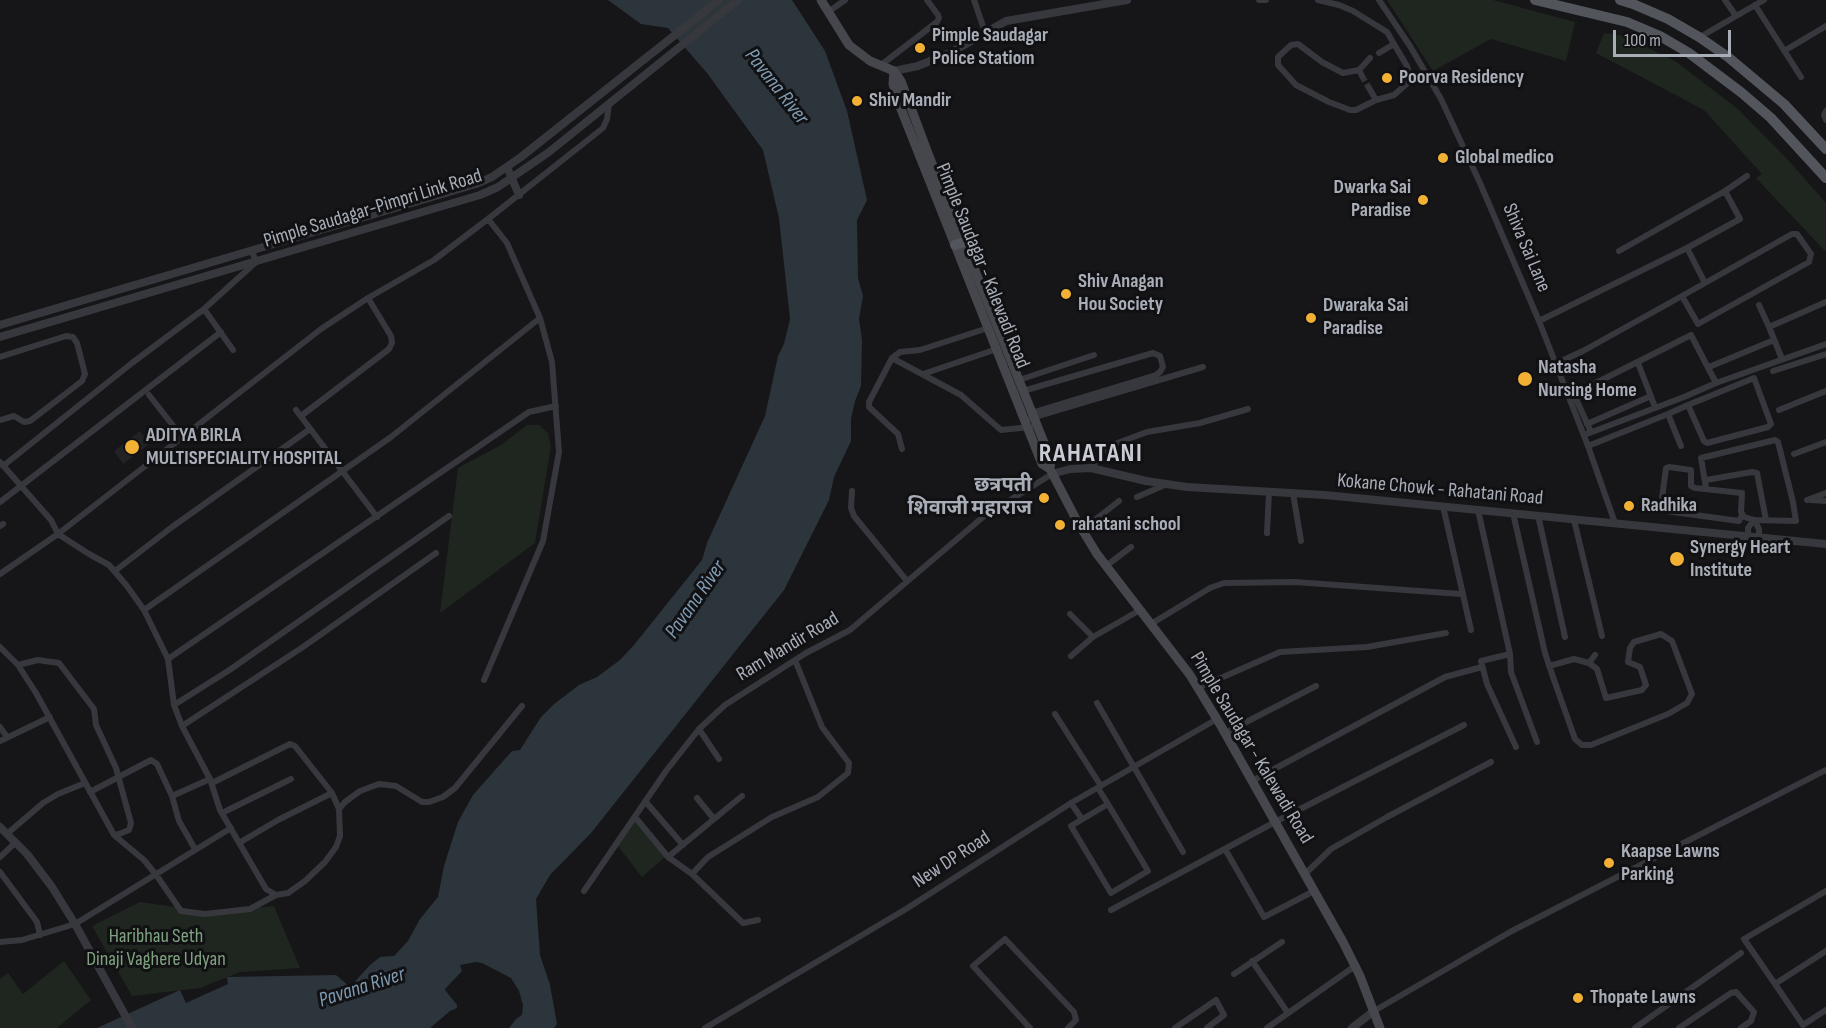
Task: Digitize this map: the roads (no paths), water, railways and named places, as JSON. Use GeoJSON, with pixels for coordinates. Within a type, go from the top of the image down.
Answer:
{"type":"FeatureCollection","features":[{"type":"Feature","properties":{"kind":"main road"},"geometry":{"type":"LineString","coordinates":[[821,0],[849,45],[859,55],[894,71]]}},
{"type":"Feature","properties":{"kind":"main road"},"geometry":{"type":"LineString","coordinates":[[1535,0],[1627,22],[1660,36],[1689,53],[1743,93],[1764,112],[1826,178]]}},
{"type":"Feature","properties":{"kind":"main road"},"geometry":{"type":"LineString","coordinates":[[1624,1],[1668,19],[1699,37],[1755,78],[1784,104],[1826,149]]}},
{"type":"Feature","properties":{"kind":"main road","name":"Pimple Saudagar - Kalewadi Road"},"geometry":{"type":"LineString","coordinates":[[894,71],[902,81],[988,328],[1030,421]]}},
{"type":"Feature","properties":{"kind":"main road","name":"Pimple Saudagar - Kalewadi Road"},"geometry":{"type":"LineString","coordinates":[[960,244],[1019,380],[1042,464],[1051,471],[1082,531],[1106,566],[1198,688],[1217,719],[1355,966],[1380,1028]]}},
{"type":"Feature","properties":{"kind":"street","name":"Pimple Saudagar-Pimpri Link Road"},"geometry":{"type":"LineString","coordinates":[[0,325],[476,184],[507,167],[720,0]]}},
{"type":"Feature","properties":{"kind":"street","name":"Pimple Saudagar-Pimpri Link Road"},"geometry":{"type":"LineString","coordinates":[[0,337],[480,195],[512,179],[738,0]]}},
{"type":"Feature","properties":{"kind":"street"},"geometry":{"type":"LineString","coordinates":[[828,12],[845,0]]}},
{"type":"Feature","properties":{"kind":"street"},"geometry":{"type":"LineString","coordinates":[[881,65],[937,22],[938,15],[927,0]]}},
{"type":"Feature","properties":{"kind":"street"},"geometry":{"type":"LineString","coordinates":[[974,0],[985,32]]}},
{"type":"Feature","properties":{"kind":"street"},"geometry":{"type":"LineString","coordinates":[[894,71],[918,66],[952,52],[1006,21],[1127,0]]}},
{"type":"Feature","properties":{"kind":"street"},"geometry":{"type":"LineString","coordinates":[[1258,0],[1266,0]]}},
{"type":"Feature","properties":{"kind":"street"},"geometry":{"type":"LineString","coordinates":[[1318,0],[1353,11],[1387,32],[1407,66],[1411,80]]}},
{"type":"Feature","properties":{"kind":"street","name":"Shiva Sai Lane"},"geometry":{"type":"LineString","coordinates":[[1379,0],[1441,99],[1480,183],[1539,321],[1584,435],[1615,523]]}},
{"type":"Feature","properties":{"kind":"street"},"geometry":{"type":"LineString","coordinates":[[1725,0],[1736,16]]}},
{"type":"Feature","properties":{"kind":"street"},"geometry":{"type":"LineString","coordinates":[[1699,37],[1764,0]]}},
{"type":"Feature","properties":{"kind":"street"},"geometry":{"type":"LineString","coordinates":[[1755,5],[1801,77]]}},
{"type":"Feature","properties":{"kind":"street"},"geometry":{"type":"LineString","coordinates":[[1784,51],[1826,26]]}},
{"type":"Feature","properties":{"kind":"street"},"geometry":{"type":"LineString","coordinates":[[1370,58],[1361,73],[1343,73],[1296,44],[1281,53],[1277,61],[1282,72],[1296,85],[1339,106],[1356,110],[1376,100],[1394,95],[1411,80],[1426,74]]}},
{"type":"Feature","properties":{"kind":"street"},"geometry":{"type":"LineString","coordinates":[[1378,53],[1395,44]]}},
{"type":"Feature","properties":{"kind":"street"},"geometry":{"type":"LineString","coordinates":[[1369,88],[1376,100]]}},
{"type":"Feature","properties":{"kind":"street"},"geometry":{"type":"LineString","coordinates":[[0,574],[58,534],[321,329],[368,298],[434,260],[488,219],[603,128],[609,104]]}},
{"type":"Feature","properties":{"kind":"street"},"geometry":{"type":"LineString","coordinates":[[1826,111],[1824,114],[1826,120]]}},
{"type":"Feature","properties":{"kind":"street"},"geometry":{"type":"LineString","coordinates":[[507,167],[519,195]]}},
{"type":"Feature","properties":{"kind":"street"},"geometry":{"type":"LineString","coordinates":[[1619,251],[1748,176]]}},
{"type":"Feature","properties":{"kind":"street"},"geometry":{"type":"LineString","coordinates":[[1539,321],[1687,248],[1740,219],[1725,191]]}},
{"type":"Feature","properties":{"kind":"street"},"geometry":{"type":"LineString","coordinates":[[484,680],[543,541],[559,452],[552,362],[540,318],[507,243],[488,219]]}},
{"type":"Feature","properties":{"kind":"street"},"geometry":{"type":"LineString","coordinates":[[1556,364],[1792,234],[1797,234],[1811,254],[1809,262],[1698,324],[1682,296]]}},
{"type":"Feature","properties":{"kind":"street"},"geometry":{"type":"LineString","coordinates":[[1687,248],[1705,283]]}},
{"type":"Feature","properties":{"kind":"street"},"geometry":{"type":"LineString","coordinates":[[252,250],[256,262],[204,309],[2,464],[51,520],[58,534],[109,565],[144,610],[168,660],[174,705],[182,726],[211,781],[222,813],[266,889],[276,894]]}},
{"type":"Feature","properties":{"kind":"street"},"geometry":{"type":"LineString","coordinates":[[301,416],[389,349],[392,343],[391,336],[368,298]]}},
{"type":"Feature","properties":{"kind":"street"},"geometry":{"type":"LineString","coordinates":[[1770,327],[1826,302]]}},
{"type":"Feature","properties":{"kind":"street"},"geometry":{"type":"LineString","coordinates":[[1759,305],[1782,359]]}},
{"type":"Feature","properties":{"kind":"street"},"geometry":{"type":"LineString","coordinates":[[204,309],[233,350]]}},
{"type":"Feature","properties":{"kind":"street"},"geometry":{"type":"LineString","coordinates":[[144,610],[391,437],[540,318]]}},
{"type":"Feature","properties":{"kind":"street"},"geometry":{"type":"LineString","coordinates":[[902,449],[898,434],[869,406],[892,358],[900,352],[920,350],[988,328]]}},
{"type":"Feature","properties":{"kind":"street"},"geometry":{"type":"LineString","coordinates":[[0,502],[221,332]]}},
{"type":"Feature","properties":{"kind":"street"},"geometry":{"type":"LineString","coordinates":[[1591,432],[1576,399],[1576,393],[1691,335],[1716,383]]}},
{"type":"Feature","properties":{"kind":"street"},"geometry":{"type":"LineString","coordinates":[[0,357],[66,336],[73,337],[85,374],[82,381],[30,421],[24,422],[14,416],[0,420]]}},
{"type":"Feature","properties":{"kind":"street"},"geometry":{"type":"LineString","coordinates":[[1709,367],[1774,340]]}},
{"type":"Feature","properties":{"kind":"street"},"geometry":{"type":"LineString","coordinates":[[1584,435],[1716,383],[1826,344]]}},
{"type":"Feature","properties":{"kind":"street"},"geometry":{"type":"LineString","coordinates":[[923,374],[997,349]]}},
{"type":"Feature","properties":{"kind":"street"},"geometry":{"type":"LineString","coordinates":[[1023,392],[1153,353],[1160,356],[1163,368],[1156,375],[1030,421]]}},
{"type":"Feature","properties":{"kind":"street"},"geometry":{"type":"LineString","coordinates":[[1773,371],[1826,354]]}},
{"type":"Feature","properties":{"kind":"street"},"geometry":{"type":"LineString","coordinates":[[1019,380],[1094,355]]}},
{"type":"Feature","properties":{"kind":"street"},"geometry":{"type":"LineString","coordinates":[[892,358],[961,395],[1001,430],[1203,367]]}},
{"type":"Feature","properties":{"kind":"street"},"geometry":{"type":"LineString","coordinates":[[1638,363],[1655,407]]}},
{"type":"Feature","properties":{"kind":"street"},"geometry":{"type":"LineString","coordinates":[[1588,446],[1668,414],[1688,405],[1755,378],[1770,425],[1768,428],[1707,444],[1688,405]]}},
{"type":"Feature","properties":{"kind":"street"},"geometry":{"type":"LineString","coordinates":[[1779,410],[1826,391]]}},
{"type":"Feature","properties":{"kind":"street"},"geometry":{"type":"LineString","coordinates":[[149,395],[182,437]]}},
{"type":"Feature","properties":{"kind":"street"},"geometry":{"type":"LineString","coordinates":[[1587,424],[1651,396]]}},
{"type":"Feature","properties":{"kind":"street"},"geometry":{"type":"LineString","coordinates":[[168,660],[529,412],[556,406]]}},
{"type":"Feature","properties":{"kind":"street"},"geometry":{"type":"LineString","coordinates":[[1091,468],[1107,447],[1147,432],[1200,423],[1248,409]]}},
{"type":"Feature","properties":{"kind":"street"},"geometry":{"type":"LineString","coordinates":[[296,410],[376,517]]}},
{"type":"Feature","properties":{"kind":"street"},"geometry":{"type":"LineString","coordinates":[[1668,414],[1681,446]]}},
{"type":"Feature","properties":{"kind":"street"},"geometry":{"type":"LineString","coordinates":[[115,571],[198,508],[310,429]]}},
{"type":"Feature","properties":{"kind":"street"},"geometry":{"type":"LineString","coordinates":[[1706,488],[1701,458],[1775,440],[1778,442],[1796,521],[1754,520],[1742,515]]}},
{"type":"Feature","properties":{"kind":"street"},"geometry":{"type":"LineString","coordinates":[[1794,454],[1826,442]]}},
{"type":"Feature","properties":{"kind":"street"},"geometry":{"type":"LineString","coordinates":[[1667,467],[1688,468],[1692,473],[1691,486],[1695,488],[1742,493],[1742,515],[1739,521],[1666,511],[1661,507],[1667,467]]}},
{"type":"Feature","properties":{"kind":"street","name":"Kokane Chowk - Rahatani Road"},"geometry":{"type":"LineString","coordinates":[[1051,471],[1091,468],[1167,484],[1443,506],[1826,544]]}},
{"type":"Feature","properties":{"kind":"street","name":"Ram Mandir Road"},"geometry":{"type":"LineString","coordinates":[[584,891],[645,801],[699,729],[725,705],[795,660],[850,630],[983,517],[1051,471]]}},
{"type":"Feature","properties":{"kind":"street"},"geometry":{"type":"LineString","coordinates":[[1706,480],[1757,473],[1766,520]]}},
{"type":"Feature","properties":{"kind":"street"},"geometry":{"type":"LineString","coordinates":[[1137,497],[1167,484]]}},
{"type":"Feature","properties":{"kind":"street"},"geometry":{"type":"LineString","coordinates":[[852,491],[851,508],[854,516],[907,581]]}},
{"type":"Feature","properties":{"kind":"street"},"geometry":{"type":"LineString","coordinates":[[1267,533],[1269,492]]}},
{"type":"Feature","properties":{"kind":"street"},"geometry":{"type":"LineString","coordinates":[[1293,493],[1301,541]]}},
{"type":"Feature","properties":{"kind":"street"},"geometry":{"type":"LineString","coordinates":[[1826,493],[1807,500],[1826,501]]}},
{"type":"Feature","properties":{"kind":"street"},"geometry":{"type":"LineString","coordinates":[[1082,531],[1119,501]]}},
{"type":"Feature","properties":{"kind":"street"},"geometry":{"type":"LineString","coordinates":[[1443,506],[1461,594],[1471,630]]}},
{"type":"Feature","properties":{"kind":"street"},"geometry":{"type":"LineString","coordinates":[[1478,510],[1510,654],[1511,672],[1537,742]]}},
{"type":"Feature","properties":{"kind":"street"},"geometry":{"type":"LineString","coordinates":[[1513,513],[1549,666],[1575,739],[1582,745],[1591,745],[1668,714],[1687,703],[1692,694],[1672,641],[1661,634],[1634,642],[1630,648],[1628,662],[1640,667],[1646,685],[1645,689],[1606,698],[1597,669],[1589,663],[1574,659],[1549,666]]}},
{"type":"Feature","properties":{"kind":"street"},"geometry":{"type":"LineString","coordinates":[[1538,515],[1565,637]]}},
{"type":"Feature","properties":{"kind":"street"},"geometry":{"type":"LineString","coordinates":[[174,705],[231,669],[448,516]]}},
{"type":"Feature","properties":{"kind":"street"},"geometry":{"type":"LineString","coordinates":[[1574,520],[1602,636]]}},
{"type":"Feature","properties":{"kind":"street"},"geometry":{"type":"LineString","coordinates":[[1748,536],[1748,528],[1754,520]]}},
{"type":"Feature","properties":{"kind":"street"},"geometry":{"type":"LineString","coordinates":[[1754,520],[1759,529],[1759,537]]}},
{"type":"Feature","properties":{"kind":"street"},"geometry":{"type":"LineString","coordinates":[[1106,566],[1131,547]]}},
{"type":"Feature","properties":{"kind":"street"},"geometry":{"type":"LineString","coordinates":[[182,726],[303,647],[436,553]]}},
{"type":"Feature","properties":{"kind":"street"},"geometry":{"type":"LineString","coordinates":[[1151,624],[1210,588],[1224,583],[1295,582],[1461,594]]}},
{"type":"Feature","properties":{"kind":"street"},"geometry":{"type":"LineString","coordinates":[[1071,656],[1093,637],[1140,610]]}},
{"type":"Feature","properties":{"kind":"street"},"geometry":{"type":"LineString","coordinates":[[1070,614],[1093,637]]}},
{"type":"Feature","properties":{"kind":"street"},"geometry":{"type":"LineString","coordinates":[[1198,688],[1280,652],[1374,646],[1446,633]]}},
{"type":"Feature","properties":{"kind":"street"},"geometry":{"type":"LineString","coordinates":[[0,647],[18,665],[50,717],[114,834],[144,860],[181,911],[205,914],[250,909],[276,894],[288,893],[305,881],[336,847],[340,836],[339,809],[332,794],[292,744],[211,781],[172,795]]}},
{"type":"Feature","properties":{"kind":"street"},"geometry":{"type":"LineString","coordinates":[[1510,654],[1480,662],[1487,684],[1516,747]]}},
{"type":"Feature","properties":{"kind":"street"},"geometry":{"type":"LineString","coordinates":[[1589,663],[1595,654]]}},
{"type":"Feature","properties":{"kind":"street"},"geometry":{"type":"LineString","coordinates":[[18,665],[38,660],[59,663],[94,709],[96,725],[119,777],[131,827],[125,832],[114,834]]}},
{"type":"Feature","properties":{"kind":"street"},"geometry":{"type":"LineString","coordinates":[[692,874],[708,856],[772,817],[818,797],[848,773],[849,763],[822,727],[795,660]]}},
{"type":"Feature","properties":{"kind":"street"},"geometry":{"type":"LineString","coordinates":[[1252,781],[1445,677],[1482,667]]}},
{"type":"Feature","properties":{"kind":"street"},"geometry":{"type":"LineString","coordinates":[[1225,733],[1316,686]]}},
{"type":"Feature","properties":{"kind":"street"},"geometry":{"type":"LineString","coordinates":[[1097,703],[1183,852]]}},
{"type":"Feature","properties":{"kind":"street"},"geometry":{"type":"LineString","coordinates":[[339,809],[360,791],[379,784],[396,786],[422,802],[443,798],[454,788],[522,706]]}},
{"type":"Feature","properties":{"kind":"street"},"geometry":{"type":"LineString","coordinates":[[1055,714],[1148,871],[1111,893],[1071,826],[1108,804]]}},
{"type":"Feature","properties":{"kind":"street"},"geometry":{"type":"LineString","coordinates":[[0,741],[50,717]]}},
{"type":"Feature","properties":{"kind":"street","name":"New DP Road"},"geometry":{"type":"LineString","coordinates":[[705,1028],[906,909],[1071,803],[1217,719]]}},
{"type":"Feature","properties":{"kind":"street"},"geometry":{"type":"LineString","coordinates":[[1111,910],[1275,822],[1464,725]]}},
{"type":"Feature","properties":{"kind":"street"},"geometry":{"type":"LineString","coordinates":[[0,727],[7,737]]}},
{"type":"Feature","properties":{"kind":"street"},"geometry":{"type":"LineString","coordinates":[[699,729],[720,759]]}},
{"type":"Feature","properties":{"kind":"street"},"geometry":{"type":"LineString","coordinates":[[90,792],[152,760],[157,764],[172,795],[179,821],[195,849]]}},
{"type":"Feature","properties":{"kind":"street"},"geometry":{"type":"LineString","coordinates":[[1305,874],[1331,849],[1491,762]]}},
{"type":"Feature","properties":{"kind":"street"},"geometry":{"type":"LineString","coordinates":[[1352,1028],[1374,1011],[1509,932],[1826,771]]}},
{"type":"Feature","properties":{"kind":"street"},"geometry":{"type":"LineString","coordinates":[[222,813],[291,779]]}},
{"type":"Feature","properties":{"kind":"street"},"geometry":{"type":"LineString","coordinates":[[8,833],[43,803],[85,783]]}},
{"type":"Feature","properties":{"kind":"street"},"geometry":{"type":"LineString","coordinates":[[239,843],[278,820],[332,794]]}},
{"type":"Feature","properties":{"kind":"street"},"geometry":{"type":"LineString","coordinates":[[668,857],[742,796]]}},
{"type":"Feature","properties":{"kind":"street"},"geometry":{"type":"LineString","coordinates":[[697,798],[714,819]]}},
{"type":"Feature","properties":{"kind":"street"},"geometry":{"type":"LineString","coordinates":[[645,801],[683,845]]}},
{"type":"Feature","properties":{"kind":"street"},"geometry":{"type":"LineString","coordinates":[[1071,803],[1082,819]]}},
{"type":"Feature","properties":{"kind":"street"},"geometry":{"type":"LineString","coordinates":[[635,816],[668,857],[692,874],[743,922],[758,920]]}},
{"type":"Feature","properties":{"kind":"street"},"geometry":{"type":"LineString","coordinates":[[0,826],[16,842],[52,888],[75,924],[132,1028]]}},
{"type":"Feature","properties":{"kind":"street"},"geometry":{"type":"LineString","coordinates":[[0,942],[22,940],[75,924],[157,876],[195,849],[231,828]]}},
{"type":"Feature","properties":{"kind":"street"},"geometry":{"type":"LineString","coordinates":[[0,857],[16,842]]}},
{"type":"Feature","properties":{"kind":"street"},"geometry":{"type":"LineString","coordinates":[[1225,849],[1264,917],[1314,891]]}},
{"type":"Feature","properties":{"kind":"street"},"geometry":{"type":"LineString","coordinates":[[0,872],[37,922],[40,935]]}},
{"type":"Feature","properties":{"kind":"street"},"geometry":{"type":"LineString","coordinates":[[1825,892],[1743,939],[1803,1025],[1826,1010]]}},
{"type":"Feature","properties":{"kind":"street"},"geometry":{"type":"LineString","coordinates":[[1030,1028],[973,966],[1005,939],[1074,1012],[1076,1020],[1068,1028]]}},
{"type":"Feature","properties":{"kind":"street"},"geometry":{"type":"LineString","coordinates":[[1234,974],[1282,942]]}},
{"type":"Feature","properties":{"kind":"street"},"geometry":{"type":"LineString","coordinates":[[1775,984],[1826,951]]}},
{"type":"Feature","properties":{"kind":"street"},"geometry":{"type":"LineString","coordinates":[[1635,1028],[1741,952]]}},
{"type":"Feature","properties":{"kind":"street"},"geometry":{"type":"LineString","coordinates":[[1252,960],[1288,1013]]}},
{"type":"Feature","properties":{"kind":"street"},"geometry":{"type":"LineString","coordinates":[[1267,1028],[1355,966]]}},
{"type":"Feature","properties":{"kind":"street"},"geometry":{"type":"LineString","coordinates":[[1679,1028],[1731,993],[1736,992],[1754,1012],[1754,1017],[1742,1028]]}},
{"type":"Feature","properties":{"kind":"street"},"geometry":{"type":"LineString","coordinates":[[1175,1028],[1216,1000],[1224,1015],[1207,1028]]}},
{"type":"Feature","properties":{"kind":"water","name":"Pavana River"},"geometry":{"type":"Polygon","coordinates":[[[608,0],[792,0],[825,51],[847,111],[867,200],[857,220],[858,278],[863,296],[859,319],[862,340],[861,386],[851,419],[851,441],[834,477],[829,500],[784,590],[591,833],[550,875],[536,899],[540,955],[550,985],[557,1024],[554,1028],[509,1028],[522,1015],[523,1005],[519,991],[511,978],[476,962],[460,965],[462,971],[445,990],[457,1008],[430,1028],[97,1028],[180,990],[186,1003],[228,984],[227,977],[336,975],[350,987],[380,957],[394,956],[408,941],[420,919],[438,897],[444,866],[458,822],[473,795],[512,751],[520,750],[541,717],[553,705],[579,685],[597,677],[620,660],[702,560],[707,543],[765,416],[778,356],[784,344],[790,319],[779,218],[763,150],[707,73],[668,28],[641,24],[608,0]]]}},
{"type":"Feature","properties":{"kind":"tunnel"},"geometry":{"type":"LineString","coordinates":[[1362,76],[1369,88]]}},
{"type":"Feature","properties":{"kind":"place","name":"Pimple Saudagar Police Statiom"},"geometry":{"type":"Point","coordinates":[920,48]}},
{"type":"Feature","properties":{"kind":"place","name":"Poorva Residency"},"geometry":{"type":"Point","coordinates":[1387,78]}},
{"type":"Feature","properties":{"kind":"place","name":"Shiv Mandir"},"geometry":{"type":"Point","coordinates":[857,101]}},
{"type":"Feature","properties":{"kind":"place","name":"Global medico"},"geometry":{"type":"Point","coordinates":[1443,158]}},
{"type":"Feature","properties":{"kind":"place","name":"Dwarka Sai Paradise"},"geometry":{"type":"Point","coordinates":[1423,200]}},
{"type":"Feature","properties":{"kind":"place","name":"Shiv Anagan Hou Society"},"geometry":{"type":"Point","coordinates":[1066,294]}},
{"type":"Feature","properties":{"kind":"place","name":"Dwaraka Sai Paradise"},"geometry":{"type":"Point","coordinates":[1311,318]}},
{"type":"Feature","properties":{"kind":"place","name":"Natasha Nursing Home"},"geometry":{"type":"Point","coordinates":[1525,379]}},
{"type":"Feature","properties":{"kind":"place","name":"ADITYA BIRLA MULTISPECIALITY HOSPITAL"},"geometry":{"type":"Point","coordinates":[132,447]}},
{"type":"Feature","properties":{"kind":"place","name":"छत्रपती शिवाजी महाराज"},"geometry":{"type":"Point","coordinates":[1044,498]}},
{"type":"Feature","properties":{"kind":"place","name":"Radhika"},"geometry":{"type":"Point","coordinates":[1629,506]}},
{"type":"Feature","properties":{"kind":"place","name":"rahatani school"},"geometry":{"type":"Point","coordinates":[1060,525]}},
{"type":"Feature","properties":{"kind":"place","name":"Synergy Heart Institute"},"geometry":{"type":"Point","coordinates":[1677,559]}},
{"type":"Feature","properties":{"kind":"place","name":"Kaapse Lawns Parking"},"geometry":{"type":"Point","coordinates":[1609,863]}},
{"type":"Feature","properties":{"kind":"place","name":"Thopate Lawns"},"geometry":{"type":"Point","coordinates":[1578,998]}},
{"type":"Feature","properties":{"kind":"district","name":"RAHATANI"},"geometry":{"type":"Point","coordinates":[1091,454]}},
{"type":"Feature","properties":{"kind":"park label","name":"Haribhau Seth Dinaji Vaghere Udyan"},"geometry":{"type":"Point","coordinates":[156,948]}}]}
